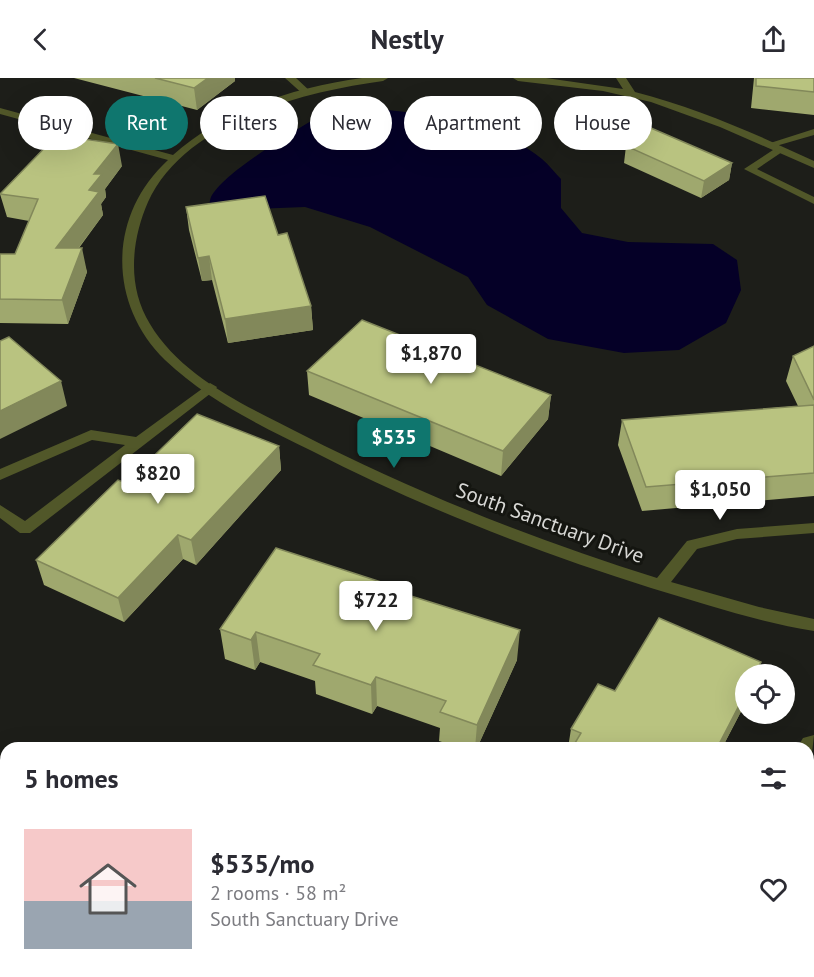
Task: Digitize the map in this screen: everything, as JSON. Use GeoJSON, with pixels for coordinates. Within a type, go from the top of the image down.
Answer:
{"type":"FeatureCollection","features":[{"type":"Feature","properties":{"kind":"street"},"geometry":{"type":"LineString","coordinates":[[290,78],[307,93]]}},
{"type":"Feature","properties":{"kind":"street","name":"South Sanctuary Drive"},"geometry":{"type":"LineString","coordinates":[[383,78],[307,93],[238,117],[200,138],[175,159],[155,181],[141,205],[129,238],[126,273],[132,301],[155,340],[189,373],[258,418],[379,480],[496,530],[588,563],[814,625]]}},
{"type":"Feature","properties":{"kind":"street"},"geometry":{"type":"LineString","coordinates":[[518,78],[631,94],[695,113],[814,165]]}},
{"type":"Feature","properties":{"kind":"street"},"geometry":{"type":"LineString","coordinates":[[565,83],[581,78]]}},
{"type":"Feature","properties":{"kind":"street"},"geometry":{"type":"LineString","coordinates":[[621,78],[631,94]]}},
{"type":"Feature","properties":{"kind":"street"},"geometry":{"type":"LineString","coordinates":[[0,111],[15,113],[175,159]]}},
{"type":"Feature","properties":{"kind":"street"},"geometry":{"type":"LineString","coordinates":[[769,145],[814,132]]}},
{"type":"Feature","properties":{"kind":"street"},"geometry":{"type":"LineString","coordinates":[[780,150],[749,169],[814,201]]}},
{"type":"Feature","properties":{"kind":"street"},"geometry":{"type":"LineString","coordinates":[[0,510],[25,529],[210,387]]}},
{"type":"Feature","properties":{"kind":"street"},"geometry":{"type":"LineString","coordinates":[[0,476],[91,435],[138,442]]}},
{"type":"Feature","properties":{"kind":"street"},"geometry":{"type":"LineString","coordinates":[[661,584],[692,545],[737,534],[814,528]]}},
{"type":"Feature","properties":{"kind":"shaded area"},"geometry":{"type":"Polygon","coordinates":[[[392,111],[404,112],[404,150],[528,150],[542,159],[561,179],[561,208],[582,233],[628,242],[713,244],[737,260],[741,290],[726,323],[679,350],[624,353],[548,339],[487,305],[468,277],[370,227],[305,207],[251,209],[208,216],[211,197],[219,186],[248,161],[265,150],[298,150],[298,130],[310,122],[310,150],[392,150],[392,111]]]}},
{"type":"Feature","properties":{"kind":"building"},"geometry":{"type":"Polygon","coordinates":[[[155,78],[208,78],[194,88],[155,78]]]}},
{"type":"Feature","properties":{"kind":"building"},"geometry":{"type":"Polygon","coordinates":[[[756,78],[814,78],[814,92],[756,86],[756,78]]]}},
{"type":"Feature","properties":{"kind":"building"},"geometry":{"type":"Polygon","coordinates":[[[652,128],[732,163],[704,181],[635,150],[652,150],[652,128]]]}},
{"type":"Feature","properties":{"kind":"building"},"geometry":{"type":"Polygon","coordinates":[[[93,140],[105,142],[105,150],[113,150],[94,174],[102,174],[89,190],[99,192],[56,248],[82,248],[62,300],[0,299],[0,254],[15,254],[38,199],[0,194],[43,150],[93,150],[93,140]]]}},
{"type":"Feature","properties":{"kind":"building"},"geometry":{"type":"Polygon","coordinates":[[[265,196],[278,235],[287,233],[311,306],[225,319],[209,256],[198,258],[186,207],[265,196]]]}},
{"type":"Feature","properties":{"kind":"building"},"geometry":{"type":"Polygon","coordinates":[[[362,320],[551,395],[503,451],[307,371],[362,320]]]}},
{"type":"Feature","properties":{"kind":"building"},"geometry":{"type":"Polygon","coordinates":[[[9,337],[61,381],[0,411],[0,341],[9,337]]]}},
{"type":"Feature","properties":{"kind":"building"},"geometry":{"type":"Polygon","coordinates":[[[814,346],[814,400],[793,356],[814,346]]]}},
{"type":"Feature","properties":{"kind":"building"},"geometry":{"type":"Polygon","coordinates":[[[814,405],[814,473],[646,487],[622,420],[814,405]]]}},
{"type":"Feature","properties":{"kind":"building"},"geometry":{"type":"Polygon","coordinates":[[[197,414],[279,446],[191,540],[178,535],[118,598],[36,560],[118,480],[126,483],[197,414]]]}},
{"type":"Feature","properties":{"kind":"building"},"geometry":{"type":"Polygon","coordinates":[[[276,548],[384,583],[382,587],[520,630],[477,725],[440,712],[446,701],[376,677],[371,685],[313,665],[320,654],[256,632],[251,640],[220,629],[276,548]]]}},
{"type":"Feature","properties":{"kind":"building"},"geometry":{"type":"Polygon","coordinates":[[[659,618],[761,662],[760,664],[735,664],[735,713],[720,742],[576,742],[581,733],[571,729],[598,684],[615,691],[659,618]]]}}]}
